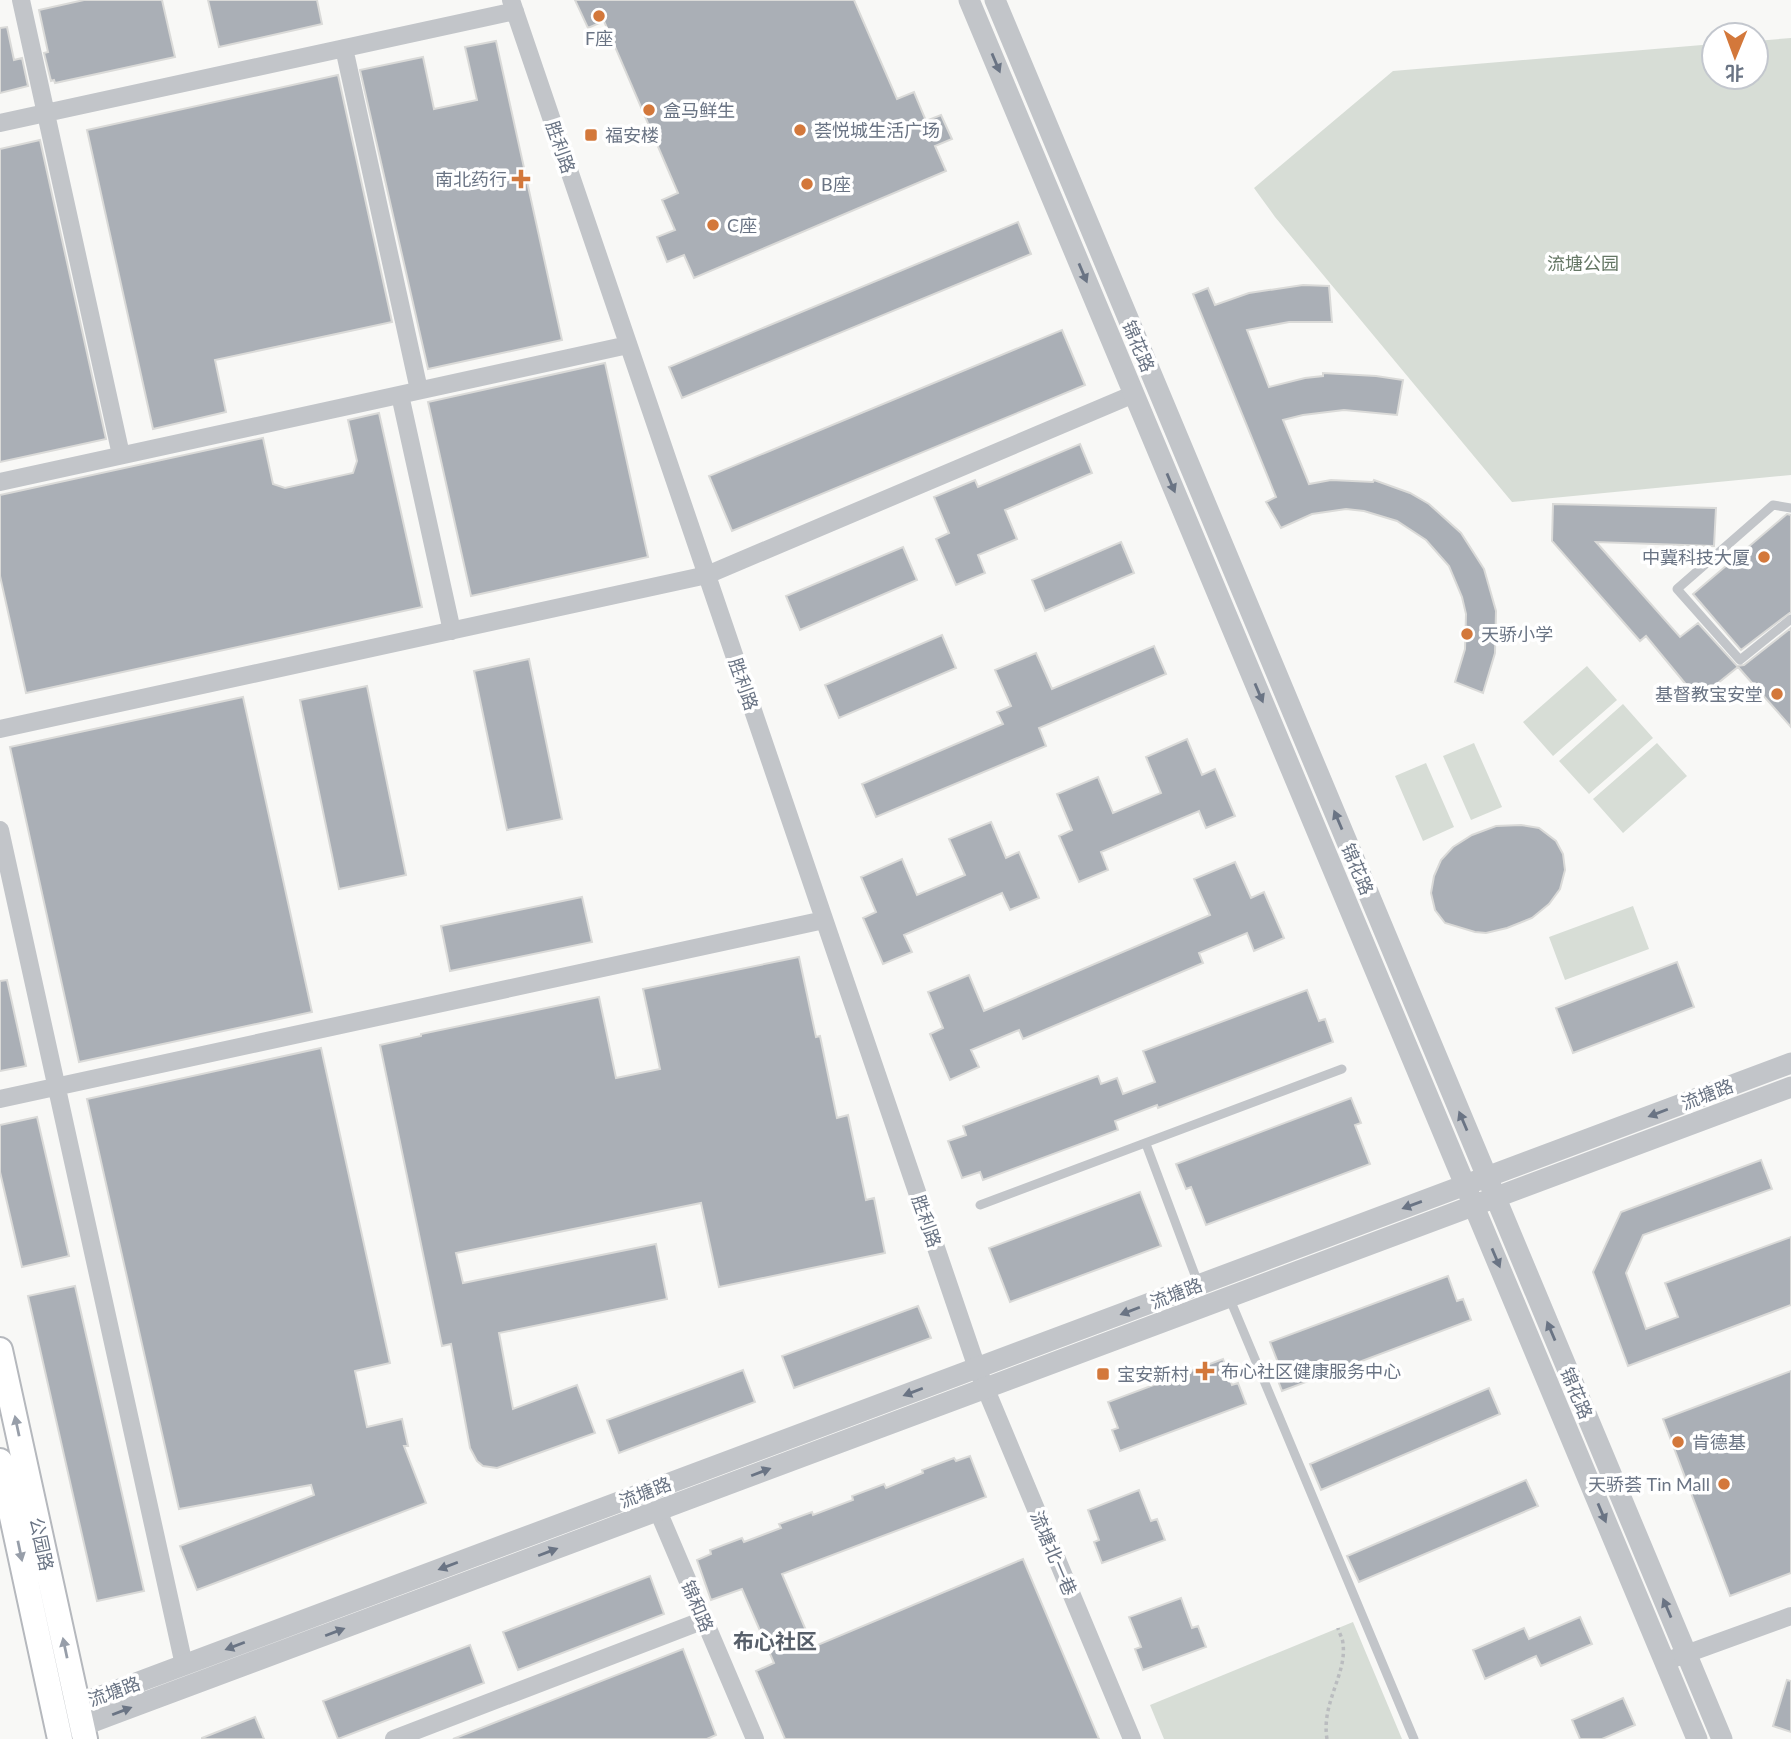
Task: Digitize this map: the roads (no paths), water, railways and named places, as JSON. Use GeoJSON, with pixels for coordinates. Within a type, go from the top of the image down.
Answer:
{"type":"FeatureCollection","features":[{"type":"Feature","properties":{"kind":"main road","name":"公园路"},"geometry":{"type":"LineString","coordinates":[[0,1350],[81,1723]]}},
{"type":"Feature","properties":{"kind":"main road","name":"公园路"},"geometry":{"type":"LineString","coordinates":[[0,1461],[5,1504],[59,1731]]}},
{"type":"Feature","properties":{"kind":"street"},"geometry":{"type":"LineString","coordinates":[[21,0],[121,455]]}},
{"type":"Feature","properties":{"kind":"street","name":"锦花路"},"geometry":{"type":"LineString","coordinates":[[969,0],[1697,1739]]}},
{"type":"Feature","properties":{"kind":"street","name":"锦花路"},"geometry":{"type":"LineString","coordinates":[[995,0],[1722,1739]]}},
{"type":"Feature","properties":{"kind":"street"},"geometry":{"type":"LineString","coordinates":[[0,123],[344,48],[513,5]]}},
{"type":"Feature","properties":{"kind":"street","name":"胜利路"},"geometry":{"type":"LineString","coordinates":[[513,5],[977,1368]]}},
{"type":"Feature","properties":{"kind":"street"},"geometry":{"type":"LineString","coordinates":[[344,48],[419,390]]}},
{"type":"Feature","properties":{"kind":"street"},"geometry":{"type":"LineString","coordinates":[[0,482],[628,345]]}},
{"type":"Feature","properties":{"kind":"street"},"geometry":{"type":"LineString","coordinates":[[400,394],[452,631]]}},
{"type":"Feature","properties":{"kind":"street"},"geometry":{"type":"LineString","coordinates":[[1,724],[452,631],[707,575],[1134,394]]}},
{"type":"Feature","properties":{"kind":"street"},"geometry":{"type":"LineString","coordinates":[[0,830],[184,1665]]}},
{"type":"Feature","properties":{"kind":"street"},"geometry":{"type":"LineString","coordinates":[[0,1099],[824,920]]}},
{"type":"Feature","properties":{"kind":"street","name":"流塘路"},"geometry":{"type":"LineString","coordinates":[[81,1723],[184,1665],[1791,1063]]}},
{"type":"Feature","properties":{"kind":"street","name":"流塘路"},"geometry":{"type":"LineString","coordinates":[[59,1731],[657,1511],[1791,1087]]}},
{"type":"Feature","properties":{"kind":"street","name":"流塘北一巷"},"geometry":{"type":"LineString","coordinates":[[977,1368],[1132,1739]]}},
{"type":"Feature","properties":{"kind":"street","name":"锦和路"},"geometry":{"type":"LineString","coordinates":[[657,1511],[755,1739]]}},
{"type":"Feature","properties":{"kind":"street"},"geometry":{"type":"LineString","coordinates":[[1664,1662],[1791,1616]]}},
{"type":"Feature","properties":{"kind":"street"},"geometry":{"type":"LineString","coordinates":[[394,1739],[704,1620]]}},
{"type":"Feature","properties":{"kind":"lane"},"geometry":{"type":"LineString","coordinates":[[1791,508],[1773,505],[1677,589],[1740,660],[1791,619]]}},
{"type":"Feature","properties":{"kind":"lane"},"geometry":{"type":"LineString","coordinates":[[980,1205],[1342,1069]]}},
{"type":"Feature","properties":{"kind":"lane"},"geometry":{"type":"LineString","coordinates":[[1146,1144],[1199,1285]]}},
{"type":"Feature","properties":{"kind":"lane"},"geometry":{"type":"LineString","coordinates":[[1229,1297],[1414,1739]]}},
{"type":"Feature","properties":{"kind":"place","name":"F座"},"geometry":{"type":"Point","coordinates":[599,16]}},
{"type":"Feature","properties":{"kind":"place","name":"盒马鲜生"},"geometry":{"type":"Point","coordinates":[649,110]}},
{"type":"Feature","properties":{"kind":"place","name":"荟悦城生活广场"},"geometry":{"type":"Point","coordinates":[800,130]}},
{"type":"Feature","properties":{"kind":"place","name":"福安楼"},"geometry":{"type":"Point","coordinates":[591,135]}},
{"type":"Feature","properties":{"kind":"place","name":"南北药行"},"geometry":{"type":"Point","coordinates":[521,179]}},
{"type":"Feature","properties":{"kind":"place","name":"B座"},"geometry":{"type":"Point","coordinates":[807,184]}},
{"type":"Feature","properties":{"kind":"place","name":"C座"},"geometry":{"type":"Point","coordinates":[713,225]}},
{"type":"Feature","properties":{"kind":"place","name":"中冀科技大厦"},"geometry":{"type":"Point","coordinates":[1764,557]}},
{"type":"Feature","properties":{"kind":"place","name":"天骄小学"},"geometry":{"type":"Point","coordinates":[1467,634]}},
{"type":"Feature","properties":{"kind":"place","name":"基督教宝安堂"},"geometry":{"type":"Point","coordinates":[1777,694]}},
{"type":"Feature","properties":{"kind":"place","name":"布心社区健康服务中心"},"geometry":{"type":"Point","coordinates":[1205,1371]}},
{"type":"Feature","properties":{"kind":"place","name":"宝安新村"},"geometry":{"type":"Point","coordinates":[1103,1374]}},
{"type":"Feature","properties":{"kind":"place","name":"肯德基"},"geometry":{"type":"Point","coordinates":[1678,1442]}},
{"type":"Feature","properties":{"kind":"place","name":"天骄荟 Tin Mall"},"geometry":{"type":"Point","coordinates":[1724,1484]}},
{"type":"Feature","properties":{"kind":"district","name":"布心社区"},"geometry":{"type":"Point","coordinates":[775,1640]}},
{"type":"Feature","properties":{"kind":"park label","name":"流塘公园"},"geometry":{"type":"Point","coordinates":[1583,263]}}]}
